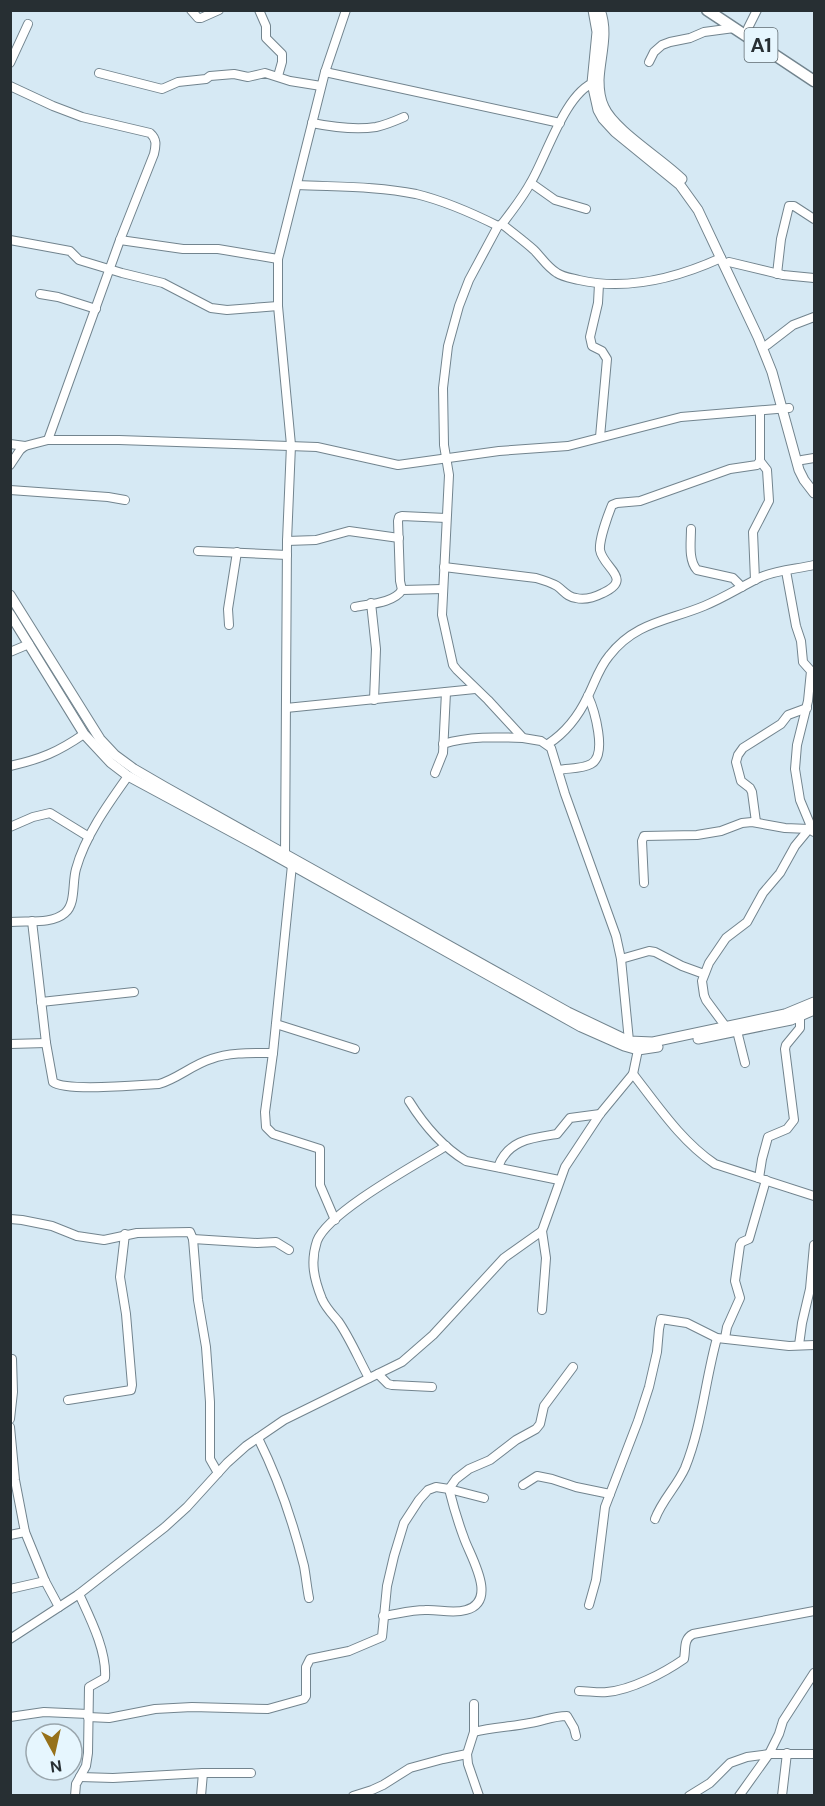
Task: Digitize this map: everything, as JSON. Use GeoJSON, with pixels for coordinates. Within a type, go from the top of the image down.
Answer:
{"type":"FeatureCollection","features":[{"type":"Feature","properties":{"kind":"highway","name":"A1"},"geometry":{"type":"LineString","coordinates":[[707,10],[814,81]]}},
{"type":"Feature","properties":{"kind":"highway","name":"A1"},"geometry":{"type":"LineString","coordinates":[[720,10],[814,72]]}},
{"type":"Feature","properties":{"kind":"main road"},"geometry":{"type":"LineString","coordinates":[[593,10],[597,32],[596,103],[603,119],[615,132],[680,185],[699,210],[767,345],[804,468],[814,485]]}},
{"type":"Feature","properties":{"kind":"main road"},"geometry":{"type":"LineString","coordinates":[[595,82],[604,30],[600,10]]}},
{"type":"Feature","properties":{"kind":"main road"},"geometry":{"type":"LineString","coordinates":[[725,260],[786,409],[800,470],[814,493]]}},
{"type":"Feature","properties":{"kind":"main road"},"geometry":{"type":"LineString","coordinates":[[10,595],[86,718],[100,739],[115,755],[134,769],[287,860],[526,992],[635,1045],[736,1031],[809,1014]]}},
{"type":"Feature","properties":{"kind":"main road"},"geometry":{"type":"LineString","coordinates":[[10,614],[84,734],[111,763],[128,776],[358,896],[526,992]]}},
{"type":"Feature","properties":{"kind":"main road"},"geometry":{"type":"LineString","coordinates":[[635,1045],[785,1014],[814,1002]]}},
{"type":"Feature","properties":{"kind":"street"},"geometry":{"type":"LineString","coordinates":[[191,10],[198,18],[201,18],[219,10]]}},
{"type":"Feature","properties":{"kind":"street"},"geometry":{"type":"LineString","coordinates":[[259,10],[266,26],[266,38],[282,54],[278,76]]}},
{"type":"Feature","properties":{"kind":"street"},"geometry":{"type":"LineString","coordinates":[[334,1220],[320,1185],[320,1149],[273,1134],[266,1127],[265,1112],[276,1024],[287,860],[287,541],[291,445],[278,306],[278,259],[321,86],[346,10]]}},
{"type":"Feature","properties":{"kind":"street"},"geometry":{"type":"LineString","coordinates":[[748,28],[757,10]]}},
{"type":"Feature","properties":{"kind":"street"},"geometry":{"type":"LineString","coordinates":[[10,63],[28,24]]}},
{"type":"Feature","properties":{"kind":"street"},"geometry":{"type":"LineString","coordinates":[[649,62],[654,52],[662,45],[704,32],[734,28]]}},
{"type":"Feature","properties":{"kind":"street"},"geometry":{"type":"LineString","coordinates":[[325,72],[560,123]]}},
{"type":"Feature","properties":{"kind":"street"},"geometry":{"type":"LineString","coordinates":[[99,73],[162,89],[178,82],[206,80],[210,76],[234,74],[248,77],[265,73],[290,81],[321,86]]}},
{"type":"Feature","properties":{"kind":"street"},"geometry":{"type":"LineString","coordinates":[[523,738],[503,715],[456,670],[453,664],[442,615],[448,475],[444,446],[443,388],[448,346],[469,280],[500,225],[531,183],[565,111],[582,89],[595,82]]}},
{"type":"Feature","properties":{"kind":"street"},"geometry":{"type":"LineString","coordinates":[[10,86],[82,117],[150,133],[156,142],[154,154],[120,240],[48,440]]}},
{"type":"Feature","properties":{"kind":"street"},"geometry":{"type":"LineString","coordinates":[[312,123],[367,128],[379,127],[404,117]]}},
{"type":"Feature","properties":{"kind":"street"},"geometry":{"type":"LineString","coordinates":[[531,183],[560,203],[586,208]]}},
{"type":"Feature","properties":{"kind":"street"},"geometry":{"type":"LineString","coordinates":[[297,185],[360,187],[416,195],[460,208],[500,225],[536,252],[558,274],[599,284],[624,284],[673,276],[725,260],[777,274],[814,278]]}},
{"type":"Feature","properties":{"kind":"street"},"geometry":{"type":"LineString","coordinates":[[777,274],[780,239],[789,206],[795,206],[814,219]]}},
{"type":"Feature","properties":{"kind":"street"},"geometry":{"type":"LineString","coordinates":[[10,240],[70,251],[79,261],[163,283],[211,308],[227,310],[278,306]]}},
{"type":"Feature","properties":{"kind":"street"},"geometry":{"type":"LineString","coordinates":[[120,240],[183,249],[218,249],[278,259]]}},
{"type":"Feature","properties":{"kind":"street"},"geometry":{"type":"LineString","coordinates":[[599,284],[598,303],[590,337],[592,346],[602,351],[607,359],[600,437]]}},
{"type":"Feature","properties":{"kind":"street"},"geometry":{"type":"LineString","coordinates":[[39,294],[58,297],[96,309]]}},
{"type":"Feature","properties":{"kind":"street"},"geometry":{"type":"LineString","coordinates":[[767,345],[793,325],[814,318]]}},
{"type":"Feature","properties":{"kind":"street"},"geometry":{"type":"LineString","coordinates":[[10,444],[25,446],[48,440],[119,440],[291,445],[326,448],[392,465],[499,451],[568,446],[681,417],[786,409]]}},
{"type":"Feature","properties":{"kind":"street"},"geometry":{"type":"LineString","coordinates":[[755,580],[753,532],[769,501],[767,470],[760,461],[760,411]]}},
{"type":"Feature","properties":{"kind":"street"},"geometry":{"type":"LineString","coordinates":[[10,465],[25,446]]}},
{"type":"Feature","properties":{"kind":"street"},"geometry":{"type":"LineString","coordinates":[[802,460],[814,458]]}},
{"type":"Feature","properties":{"kind":"street"},"geometry":{"type":"LineString","coordinates":[[444,567],[536,578],[549,582],[574,598],[598,595],[614,587],[617,579],[604,559],[600,547],[612,505],[640,501],[730,469],[757,465],[760,461]]}},
{"type":"Feature","properties":{"kind":"street"},"geometry":{"type":"LineString","coordinates":[[10,490],[125,500]]}},
{"type":"Feature","properties":{"kind":"street"},"geometry":{"type":"LineString","coordinates":[[355,607],[401,594],[399,518],[402,516],[446,518]]}},
{"type":"Feature","properties":{"kind":"street"},"geometry":{"type":"LineString","coordinates":[[691,530],[691,554],[694,568],[733,578],[742,587]]}},
{"type":"Feature","properties":{"kind":"street"},"geometry":{"type":"LineString","coordinates":[[287,541],[316,540],[349,531],[399,538]]}},
{"type":"Feature","properties":{"kind":"street"},"geometry":{"type":"LineString","coordinates":[[198,551],[287,555]]}},
{"type":"Feature","properties":{"kind":"street"},"geometry":{"type":"LineString","coordinates":[[229,625],[228,609],[237,552]]}},
{"type":"Feature","properties":{"kind":"street"},"geometry":{"type":"LineString","coordinates":[[548,744],[559,737],[569,725],[588,696],[599,670],[610,654],[635,631],[654,622],[705,606],[763,576],[814,565]]}},
{"type":"Feature","properties":{"kind":"street"},"geometry":{"type":"LineString","coordinates":[[786,571],[801,641],[803,662],[805,667],[812,670],[795,769],[800,800],[812,830]]}},
{"type":"Feature","properties":{"kind":"street"},"geometry":{"type":"LineString","coordinates":[[402,590],[443,589]]}},
{"type":"Feature","properties":{"kind":"street"},"geometry":{"type":"LineString","coordinates":[[371,603],[376,649],[374,700]]}},
{"type":"Feature","properties":{"kind":"street"},"geometry":{"type":"LineString","coordinates":[[10,652],[29,644]]}},
{"type":"Feature","properties":{"kind":"street"},"geometry":{"type":"LineString","coordinates":[[286,708],[475,689]]}},
{"type":"Feature","properties":{"kind":"street"},"geometry":{"type":"LineString","coordinates":[[435,773],[442,759],[446,692]]}},
{"type":"Feature","properties":{"kind":"street"},"geometry":{"type":"LineString","coordinates":[[558,770],[591,764],[597,757],[599,735],[594,710],[588,696]]}},
{"type":"Feature","properties":{"kind":"street"},"geometry":{"type":"LineString","coordinates":[[756,822],[752,792],[741,781],[738,771],[736,762],[738,755],[743,748],[781,724],[788,715],[807,708]]}},
{"type":"Feature","properties":{"kind":"street"},"geometry":{"type":"LineString","coordinates":[[10,766],[51,754],[84,734]]}},
{"type":"Feature","properties":{"kind":"street"},"geometry":{"type":"LineString","coordinates":[[443,744],[483,737],[523,738],[548,744],[616,936],[621,959],[635,1045],[633,1074],[600,1114],[559,1180],[542,1231],[546,1258],[542,1310]]}},
{"type":"Feature","properties":{"kind":"street"},"geometry":{"type":"LineString","coordinates":[[10,922],[49,920],[62,916],[67,911],[71,904],[76,870],[89,837],[128,776]]}},
{"type":"Feature","properties":{"kind":"street"},"geometry":{"type":"LineString","coordinates":[[10,827],[33,817],[50,813],[89,837]]}},
{"type":"Feature","properties":{"kind":"street"},"geometry":{"type":"LineString","coordinates":[[644,883],[644,837],[697,835],[756,822],[785,828],[812,830]]}},
{"type":"Feature","properties":{"kind":"street"},"geometry":{"type":"LineString","coordinates":[[726,1027],[706,1000],[702,987],[704,974],[716,951],[726,938],[747,922],[763,893],[780,873],[795,846],[812,830]]}},
{"type":"Feature","properties":{"kind":"street"},"geometry":{"type":"LineString","coordinates":[[32,921],[46,1043],[53,1082],[58,1086],[159,1084],[212,1059],[241,1053],[273,1053]]}},
{"type":"Feature","properties":{"kind":"street"},"geometry":{"type":"LineString","coordinates":[[621,959],[649,951],[655,952],[704,974]]}},
{"type":"Feature","properties":{"kind":"street"},"geometry":{"type":"LineString","coordinates":[[41,1002],[134,992]]}},
{"type":"Feature","properties":{"kind":"street"},"geometry":{"type":"LineString","coordinates":[[655,1519],[684,1470],[721,1338],[740,1298],[735,1281],[740,1245],[748,1240],[751,1234],[763,1179],[762,1159],[768,1137],[787,1129],[794,1120],[785,1049],[809,1014]]}},
{"type":"Feature","properties":{"kind":"street"},"geometry":{"type":"LineString","coordinates":[[276,1024],[355,1049]]}},
{"type":"Feature","properties":{"kind":"street"},"geometry":{"type":"LineString","coordinates":[[736,1031],[745,1063]]}},
{"type":"Feature","properties":{"kind":"street"},"geometry":{"type":"LineString","coordinates":[[10,1044],[46,1043]]}},
{"type":"Feature","properties":{"kind":"street"},"geometry":{"type":"LineString","coordinates":[[633,1074],[670,1123],[701,1154],[715,1164],[814,1193]]}},
{"type":"Feature","properties":{"kind":"street"},"geometry":{"type":"LineString","coordinates":[[409,1101],[421,1121],[446,1146],[466,1161],[559,1180]]}},
{"type":"Feature","properties":{"kind":"street"},"geometry":{"type":"LineString","coordinates":[[498,1167],[507,1151],[525,1139],[557,1134],[570,1118],[600,1114]]}},
{"type":"Feature","properties":{"kind":"street"},"geometry":{"type":"LineString","coordinates":[[369,1378],[338,1322],[322,1300],[312,1266],[318,1239],[334,1220],[369,1193],[446,1146]]}},
{"type":"Feature","properties":{"kind":"street"},"geometry":{"type":"LineString","coordinates":[[10,1219],[52,1226],[77,1236],[104,1240],[124,1234],[190,1232],[193,1239],[198,1300],[207,1358],[210,1459],[218,1473]]}},
{"type":"Feature","properties":{"kind":"street"},"geometry":{"type":"LineString","coordinates":[[10,1639],[79,1594],[165,1527],[188,1507],[246,1446],[284,1420],[412,1355],[434,1335],[504,1258],[542,1231]]}},
{"type":"Feature","properties":{"kind":"street"},"geometry":{"type":"LineString","coordinates":[[68,1400],[131,1390],[126,1314],[120,1278],[124,1234]]}},
{"type":"Feature","properties":{"kind":"street"},"geometry":{"type":"LineString","coordinates":[[193,1239],[257,1243],[269,1241],[276,1242],[289,1250]]}},
{"type":"Feature","properties":{"kind":"street"},"geometry":{"type":"LineString","coordinates":[[799,1345],[810,1289],[814,1245]]}},
{"type":"Feature","properties":{"kind":"street"},"geometry":{"type":"LineString","coordinates":[[589,1605],[596,1580],[605,1507],[649,1387],[662,1319],[687,1323],[721,1338],[789,1346],[814,1345]]}},
{"type":"Feature","properties":{"kind":"street"},"geometry":{"type":"LineString","coordinates":[[10,1419],[13,1392],[12,1359]]}},
{"type":"Feature","properties":{"kind":"street"},"geometry":{"type":"LineString","coordinates":[[448,1489],[469,1469],[490,1460],[516,1440],[536,1429],[540,1424],[544,1406],[573,1367]]}},
{"type":"Feature","properties":{"kind":"street"},"geometry":{"type":"LineString","coordinates":[[378,1374],[388,1384],[432,1387]]}},
{"type":"Feature","properties":{"kind":"street"},"geometry":{"type":"LineString","coordinates":[[10,1426],[15,1480],[25,1532],[45,1581],[59,1607]]}},
{"type":"Feature","properties":{"kind":"street"},"geometry":{"type":"LineString","coordinates":[[258,1438],[289,1516],[304,1568],[309,1598]]}},
{"type":"Feature","properties":{"kind":"street"},"geometry":{"type":"LineString","coordinates":[[523,1485],[537,1476],[610,1494]]}},
{"type":"Feature","properties":{"kind":"street"},"geometry":{"type":"LineString","coordinates":[[383,1616],[424,1610],[454,1612],[467,1610],[476,1605],[480,1598],[480,1575],[469,1553],[448,1489]]}},
{"type":"Feature","properties":{"kind":"street"},"geometry":{"type":"LineString","coordinates":[[10,1717],[44,1712],[108,1718],[155,1709],[192,1707],[268,1709],[304,1699],[306,1696],[306,1667],[310,1659],[349,1651],[381,1638],[384,1634],[383,1616],[390,1572],[404,1523],[428,1490],[448,1489],[484,1498]]}},
{"type":"Feature","properties":{"kind":"street"},"geometry":{"type":"LineString","coordinates":[[10,1534],[25,1532]]}},
{"type":"Feature","properties":{"kind":"street"},"geometry":{"type":"LineString","coordinates":[[10,1589],[45,1581]]}},
{"type":"Feature","properties":{"kind":"street"},"geometry":{"type":"LineString","coordinates":[[79,1594],[96,1633],[106,1671],[105,1678],[89,1687],[88,1753],[84,1770]]}},
{"type":"Feature","properties":{"kind":"street"},"geometry":{"type":"LineString","coordinates":[[579,1691],[620,1690],[662,1672],[684,1659],[688,1637],[693,1634],[814,1611]]}},
{"type":"Feature","properties":{"kind":"street"},"geometry":{"type":"LineString","coordinates":[[739,1796],[769,1754],[783,1721],[814,1673]]}},
{"type":"Feature","properties":{"kind":"street"},"geometry":{"type":"LineString","coordinates":[[474,1704],[474,1732],[467,1754],[479,1796]]}},
{"type":"Feature","properties":{"kind":"street"},"geometry":{"type":"LineString","coordinates":[[474,1732],[567,1716],[576,1736]]}},
{"type":"Feature","properties":{"kind":"street"},"geometry":{"type":"LineString","coordinates":[[782,1796],[787,1753]]}},
{"type":"Feature","properties":{"kind":"street"},"geometry":{"type":"LineString","coordinates":[[352,1796],[383,1785],[410,1768],[443,1758],[467,1754]]}},
{"type":"Feature","properties":{"kind":"street"},"geometry":{"type":"LineString","coordinates":[[689,1796],[710,1783],[730,1762],[769,1754],[814,1754]]}},
{"type":"Feature","properties":{"kind":"street"},"geometry":{"type":"LineString","coordinates":[[201,1796],[203,1773]]}},
{"type":"Feature","properties":{"kind":"street"},"geometry":{"type":"LineString","coordinates":[[84,1777],[251,1773]]}}]}
